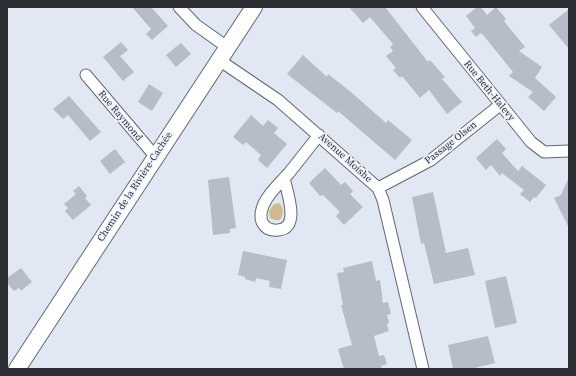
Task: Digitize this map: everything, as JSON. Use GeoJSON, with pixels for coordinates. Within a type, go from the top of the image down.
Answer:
{"type":"FeatureCollection","features":[{"type":"Feature","properties":{"kind":"street","name":"Avenue Moishe"},"geometry":{"type":"LineString","coordinates":[[179,7],[223,54],[320,135],[378,188],[383,200],[423,369]]}},
{"type":"Feature","properties":{"kind":"street","name":"Chemin de la Rivière-Cachée"},"geometry":{"type":"LineString","coordinates":[[17,369],[155,156],[254,7]]}},
{"type":"Feature","properties":{"kind":"street","name":"Rue Beth-Halevy"},"geometry":{"type":"LineString","coordinates":[[422,7],[538,149],[550,152],[569,151]]}},
{"type":"Feature","properties":{"kind":"street","name":"Rue Raymond"},"geometry":{"type":"LineString","coordinates":[[86,75],[155,156]]}},
{"type":"Feature","properties":{"kind":"street","name":"Passage Olsen"},"geometry":{"type":"LineString","coordinates":[[378,188],[431,160],[500,104]]}},
{"type":"Feature","properties":{"kind":"street"},"geometry":{"type":"LineString","coordinates":[[284,178],[320,135]]}},
{"type":"Feature","properties":{"kind":"shaded area"},"geometry":{"type":"Polygon","coordinates":[[[279,203],[283,209],[283,214],[280,220],[270,218],[269,211],[274,204],[279,203]]]}},
{"type":"Feature","properties":{"kind":"building"},"geometry":{"type":"Polygon","coordinates":[[[132,7],[151,7],[168,26],[152,40],[146,34],[151,29],[132,7]]]}},
{"type":"Feature","properties":{"kind":"building"},"geometry":{"type":"Polygon","coordinates":[[[349,7],[385,7],[428,62],[430,60],[445,77],[442,79],[462,102],[447,114],[429,90],[420,98],[402,76],[400,78],[393,70],[396,68],[386,56],[393,51],[390,47],[393,44],[370,17],[363,23],[349,7]]]}},
{"type":"Feature","properties":{"kind":"building"},"geometry":{"type":"Polygon","coordinates":[[[477,7],[481,7],[487,15],[496,7],[506,19],[504,21],[525,47],[519,51],[542,67],[535,78],[556,97],[544,111],[528,97],[533,92],[509,76],[513,72],[484,36],[481,33],[476,37],[471,31],[475,28],[466,16],[477,7]]]}},
{"type":"Feature","properties":{"kind":"building"},"geometry":{"type":"Polygon","coordinates":[[[569,9],[569,49],[549,25],[569,9]]]}},
{"type":"Feature","properties":{"kind":"building"},"geometry":{"type":"Polygon","coordinates":[[[121,42],[128,50],[120,56],[134,72],[123,81],[103,57],[121,42]]]}},
{"type":"Feature","properties":{"kind":"building"},"geometry":{"type":"Polygon","coordinates":[[[181,43],[191,54],[176,67],[166,55],[181,43]]]}},
{"type":"Feature","properties":{"kind":"building"},"geometry":{"type":"Polygon","coordinates":[[[303,55],[327,77],[328,74],[386,123],[388,120],[412,140],[395,160],[338,111],[337,113],[287,74],[303,55]]]}},
{"type":"Feature","properties":{"kind":"building"},"geometry":{"type":"Polygon","coordinates":[[[149,84],[163,93],[152,111],[138,102],[149,84]]]}},
{"type":"Feature","properties":{"kind":"building"},"geometry":{"type":"Polygon","coordinates":[[[69,96],[101,132],[90,141],[68,115],[63,119],[53,109],[69,96]]]}},
{"type":"Feature","properties":{"kind":"building"},"geometry":{"type":"Polygon","coordinates":[[[251,115],[263,126],[268,120],[278,128],[274,133],[287,144],[267,168],[258,160],[261,155],[246,142],[243,145],[233,137],[251,115]]]}},
{"type":"Feature","properties":{"kind":"building"},"geometry":{"type":"Polygon","coordinates":[[[497,139],[506,149],[502,153],[518,171],[522,166],[546,185],[536,198],[534,197],[530,202],[520,194],[524,190],[502,173],[500,176],[491,165],[486,170],[476,158],[497,139]]]}},
{"type":"Feature","properties":{"kind":"building"},"geometry":{"type":"Polygon","coordinates":[[[115,149],[125,162],[110,174],[100,161],[115,149]]]}},
{"type":"Feature","properties":{"kind":"building"},"geometry":{"type":"Polygon","coordinates":[[[325,168],[341,185],[345,182],[353,191],[350,194],[363,207],[344,225],[336,216],[340,212],[323,195],[320,196],[309,183],[325,168]]]}},
{"type":"Feature","properties":{"kind":"building"},"geometry":{"type":"Polygon","coordinates":[[[229,177],[236,228],[230,229],[230,233],[213,235],[208,180],[229,177]]]}},
{"type":"Feature","properties":{"kind":"building"},"geometry":{"type":"Polygon","coordinates":[[[569,177],[569,228],[554,198],[561,195],[569,177]]]}},
{"type":"Feature","properties":{"kind":"building"},"geometry":{"type":"Polygon","coordinates":[[[79,186],[87,196],[85,198],[91,205],[73,220],[65,211],[68,208],[64,204],[76,194],[73,191],[79,186]]]}},
{"type":"Feature","properties":{"kind":"building"},"geometry":{"type":"Polygon","coordinates":[[[433,192],[446,253],[468,248],[475,275],[434,284],[424,243],[421,244],[412,197],[433,192]]]}},
{"type":"Feature","properties":{"kind":"building"},"geometry":{"type":"Polygon","coordinates":[[[243,251],[287,260],[281,289],[269,287],[270,281],[256,278],[255,282],[238,275],[243,251]]]}},
{"type":"Feature","properties":{"kind":"building"},"geometry":{"type":"Polygon","coordinates":[[[372,261],[376,281],[380,280],[383,303],[388,302],[391,314],[387,315],[389,322],[387,325],[389,331],[374,336],[379,356],[384,355],[387,364],[381,366],[382,369],[344,369],[338,349],[352,345],[341,305],[343,305],[337,273],[344,272],[343,268],[372,261]]]}},
{"type":"Feature","properties":{"kind":"building"},"geometry":{"type":"Polygon","coordinates":[[[21,268],[32,282],[21,291],[19,288],[14,291],[7,283],[7,278],[21,268]]]}},
{"type":"Feature","properties":{"kind":"building"},"geometry":{"type":"Polygon","coordinates":[[[506,276],[517,323],[495,328],[485,281],[506,276]]]}},
{"type":"Feature","properties":{"kind":"building"},"geometry":{"type":"Polygon","coordinates":[[[488,336],[495,363],[471,369],[453,369],[448,345],[488,336]]]}}]}
